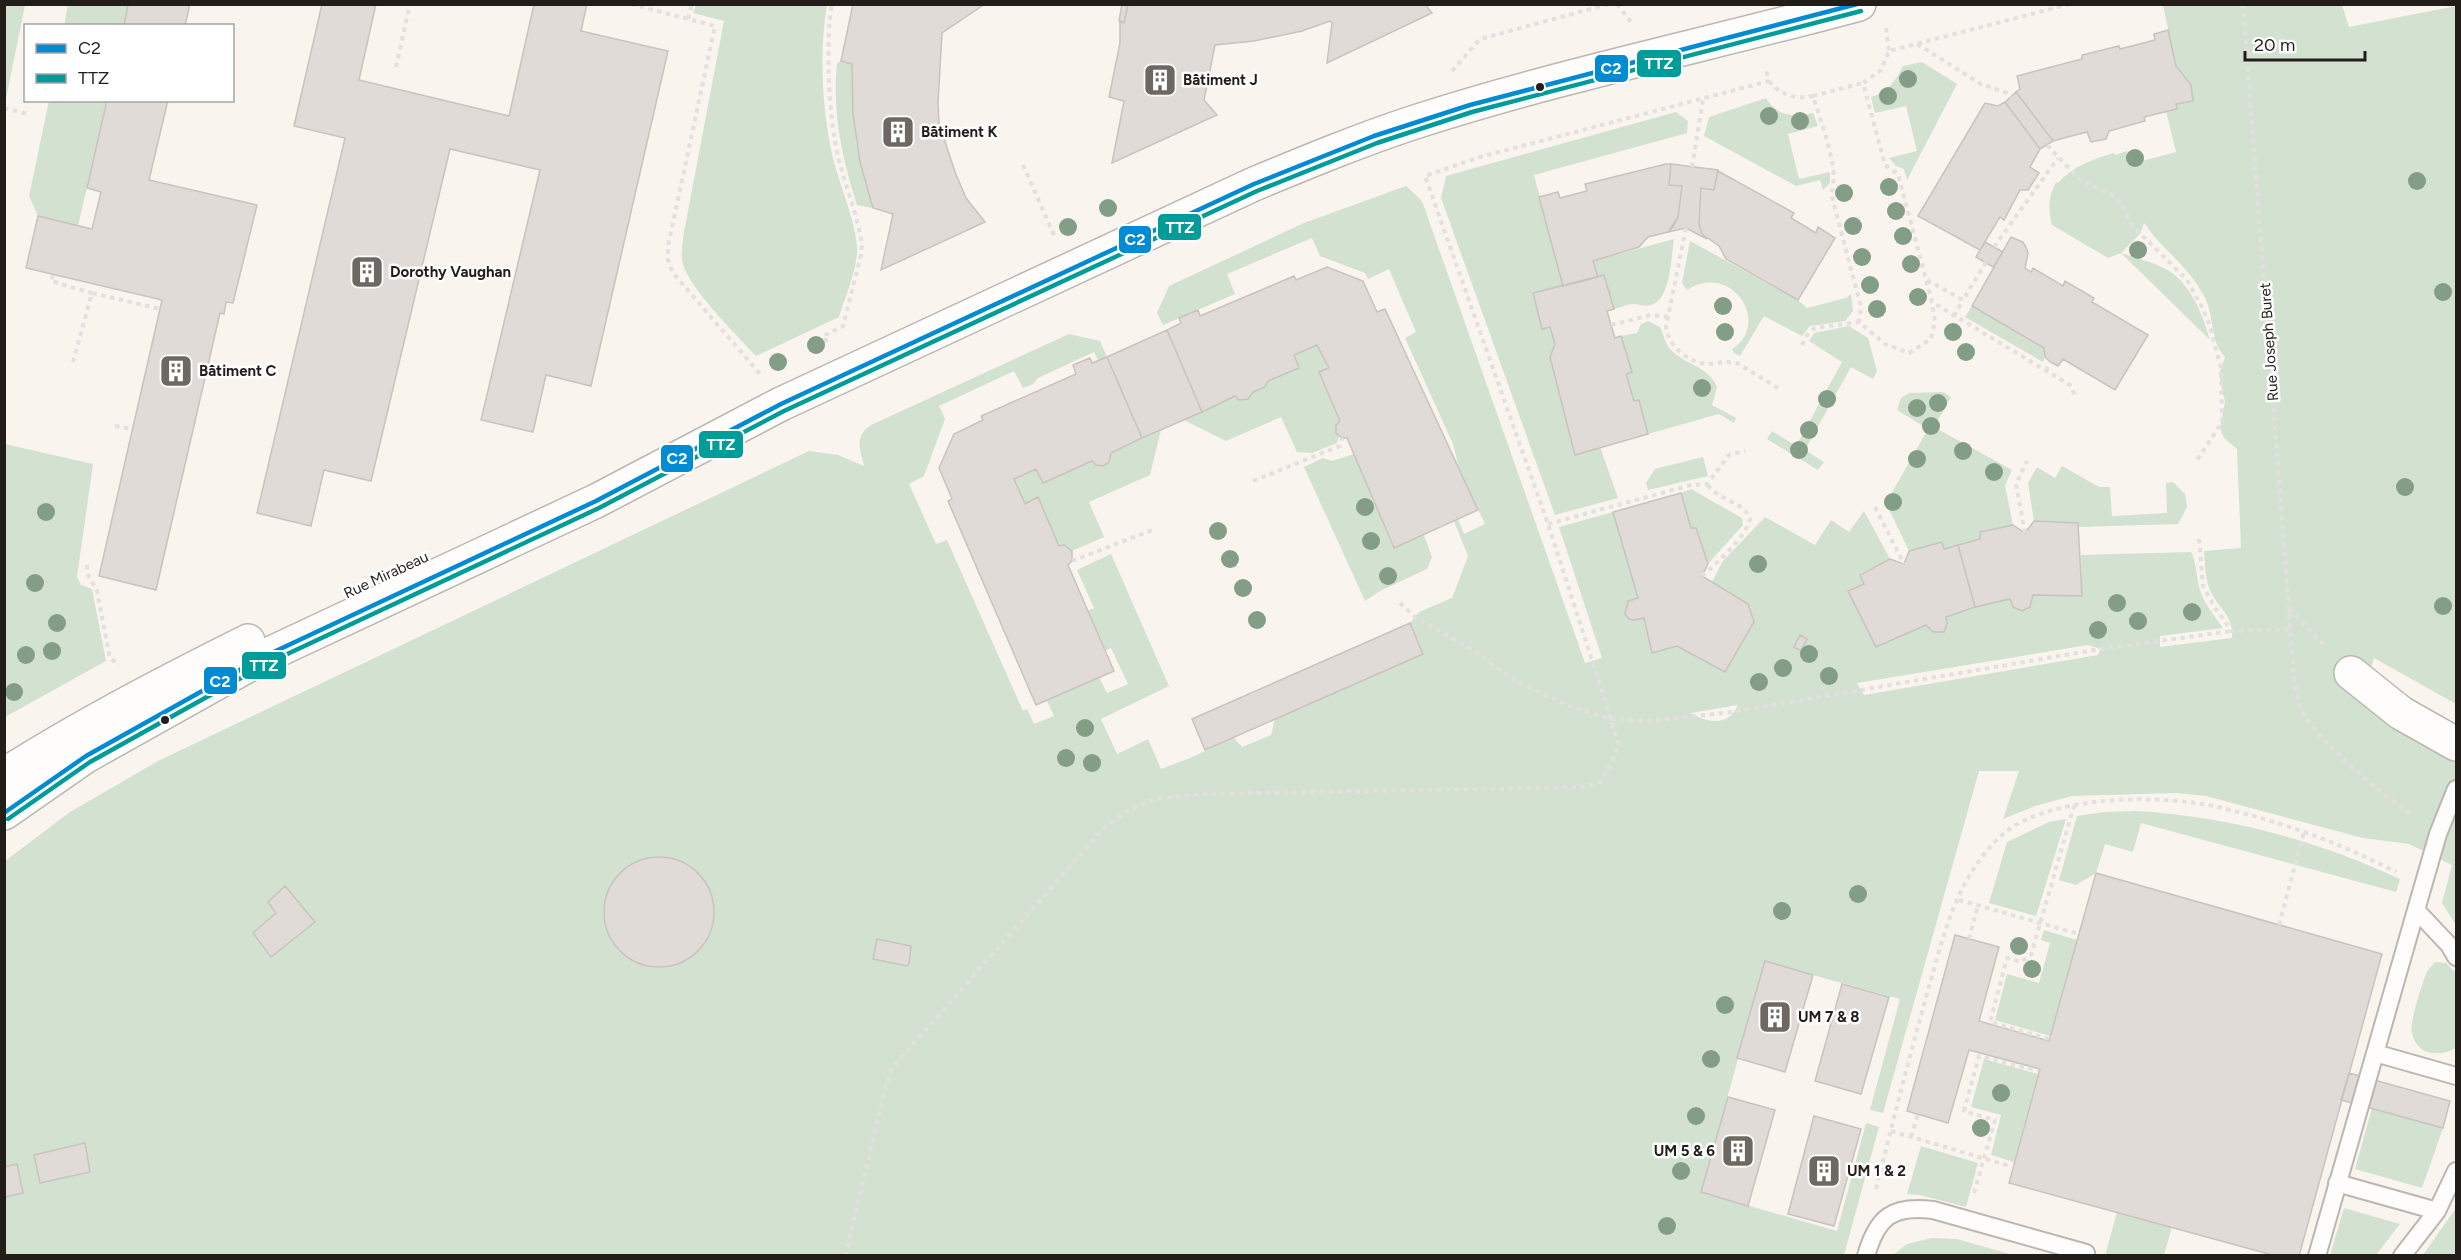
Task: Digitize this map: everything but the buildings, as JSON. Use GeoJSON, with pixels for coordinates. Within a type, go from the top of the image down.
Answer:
{"type":"FeatureCollection","features":[{"type":"Feature","properties":{"kind":"street","name":"Rue Mirabeau"},"geometry":{"type":"LineString","coordinates":[[4,813],[86,756],[263,657],[596,501],[781,404],[1254,184],[1413,123],[1537,87],[1755,32],[1820,9],[1859,4]]}},
{"type":"Feature","properties":{"kind":"street","name":"Rue Mirabeau"},"geometry":{"type":"LineString","coordinates":[[4,775],[72,733],[151,689],[353,590],[587,481],[781,404]]}},
{"type":"Feature","properties":{"kind":"street"},"geometry":{"type":"LineString","coordinates":[[2351,673],[2371,692],[2401,713],[2457,744]]}},
{"type":"Feature","properties":{"kind":"lane"},"geometry":{"type":"LineString","coordinates":[[2317,1256],[2438,834],[2457,789]]}},
{"type":"Feature","properties":{"kind":"lane"},"geometry":{"type":"LineString","coordinates":[[2416,910],[2450,945],[2457,957]]}},
{"type":"Feature","properties":{"kind":"lane"},"geometry":{"type":"LineString","coordinates":[[2375,1053],[2457,1076]]}},
{"type":"Feature","properties":{"kind":"lane"},"geometry":{"type":"LineString","coordinates":[[2402,1256],[2437,1211],[2457,1171]]}},
{"type":"Feature","properties":{"kind":"lane"},"geometry":{"type":"LineString","coordinates":[[2337,1183],[2437,1211]]}},
{"type":"Feature","properties":{"kind":"lane"},"geometry":{"type":"LineString","coordinates":[[1866,1256],[1872,1234],[1882,1220],[1897,1211],[1914,1208],[1933,1210],[2086,1253]]}},
{"type":"Feature","properties":{"kind":"path"},"geometry":{"type":"LineString","coordinates":[[396,67],[410,4]]}},
{"type":"Feature","properties":{"kind":"path"},"geometry":{"type":"LineString","coordinates":[[632,4],[715,26],[668,246],[668,260],[673,273],[762,377],[781,404]]}},
{"type":"Feature","properties":{"kind":"path"},"geometry":{"type":"LineString","coordinates":[[688,19],[692,4]]}},
{"type":"Feature","properties":{"kind":"path"},"geometry":{"type":"LineString","coordinates":[[832,4],[829,33],[832,116],[837,154],[862,246],[843,326],[823,336],[844,375]]}},
{"type":"Feature","properties":{"kind":"path"},"geometry":{"type":"LineString","coordinates":[[1413,123],[1458,62],[1480,39],[1609,4]]}},
{"type":"Feature","properties":{"kind":"path"},"geometry":{"type":"LineString","coordinates":[[1755,32],[1769,81],[1774,88],[1790,96],[1802,98],[1863,83],[1881,70],[1889,51],[2070,4]]}},
{"type":"Feature","properties":{"kind":"path","name":"Rue Joseph Buret"},"geometry":{"type":"LineString","coordinates":[[2243,4],[2294,680],[2303,711],[2320,735],[2389,799],[2438,834]]}},
{"type":"Feature","properties":{"kind":"path"},"geometry":{"type":"LineString","coordinates":[[1917,44],[1981,84],[2007,93],[2011,97]]}},
{"type":"Feature","properties":{"kind":"path"},"geometry":{"type":"LineString","coordinates":[[845,1256],[892,1068],[1104,828],[1129,810],[1155,799],[1202,794],[1584,787],[1602,780],[1618,746],[1611,718],[1548,524],[1425,176],[1480,157],[1769,81]]}},
{"type":"Feature","properties":{"kind":"path"},"geometry":{"type":"LineString","coordinates":[[1802,345],[1809,332],[1815,328],[1859,322],[1885,344],[1909,353],[1930,339],[1935,321],[1927,280],[1898,174],[1885,165],[1863,83]]}},
{"type":"Feature","properties":{"kind":"path"},"geometry":{"type":"LineString","coordinates":[[1813,96],[1834,171],[1835,185],[1831,193],[1861,307],[1859,322]]}},
{"type":"Feature","properties":{"kind":"path"},"geometry":{"type":"LineString","coordinates":[[1692,167],[1703,99]]}},
{"type":"Feature","properties":{"kind":"path"},"geometry":{"type":"LineString","coordinates":[[4,108],[28,114]]}},
{"type":"Feature","properties":{"kind":"path"},"geometry":{"type":"LineString","coordinates":[[2047,145],[2079,178],[2114,196],[2122,205],[2131,224],[2187,280],[2202,307],[2209,323],[2221,368],[2222,422],[2195,463]]}},
{"type":"Feature","properties":{"kind":"path"},"geometry":{"type":"LineString","coordinates":[[1994,247],[2058,158]]}},
{"type":"Feature","properties":{"kind":"path"},"geometry":{"type":"LineString","coordinates":[[1023,165],[1069,270]]}},
{"type":"Feature","properties":{"kind":"path"},"geometry":{"type":"LineString","coordinates":[[1686,228],[1668,317],[1667,335],[1671,343],[1686,356],[1706,364],[1731,361],[1737,363],[1778,388]]}},
{"type":"Feature","properties":{"kind":"path"},"geometry":{"type":"LineString","coordinates":[[1954,316],[1986,262]]}},
{"type":"Feature","properties":{"kind":"path"},"geometry":{"type":"LineString","coordinates":[[53,275],[51,281],[160,309]]}},
{"type":"Feature","properties":{"kind":"path"},"geometry":{"type":"LineString","coordinates":[[1927,280],[1963,300]]}},
{"type":"Feature","properties":{"kind":"path"},"geometry":{"type":"LineString","coordinates":[[73,362],[92,293]]}},
{"type":"Feature","properties":{"kind":"path"},"geometry":{"type":"LineString","coordinates":[[1932,302],[2070,385],[2074,396]]}},
{"type":"Feature","properties":{"kind":"path"},"geometry":{"type":"LineString","coordinates":[[1611,325],[1651,315],[1668,317]]}},
{"type":"Feature","properties":{"kind":"path"},"geometry":{"type":"LineString","coordinates":[[2046,371],[2050,362]]}},
{"type":"Feature","properties":{"kind":"path"},"geometry":{"type":"LineString","coordinates":[[115,426],[132,429]]}},
{"type":"Feature","properties":{"kind":"path"},"geometry":{"type":"LineString","coordinates":[[1253,481],[1340,446],[1342,438]]}},
{"type":"Feature","properties":{"kind":"path"},"geometry":{"type":"LineString","coordinates":[[1548,524],[1690,485],[1707,484],[1729,455],[1744,451]]}},
{"type":"Feature","properties":{"kind":"path"},"geometry":{"type":"LineString","coordinates":[[2025,533],[2016,484],[2027,462]]}},
{"type":"Feature","properties":{"kind":"path"},"geometry":{"type":"LineString","coordinates":[[1702,576],[1746,529],[1750,519],[1745,510],[1711,491],[1707,484]]}},
{"type":"Feature","properties":{"kind":"path"},"geometry":{"type":"LineString","coordinates":[[1875,507],[1904,564]]}},
{"type":"Feature","properties":{"kind":"path"},"geometry":{"type":"LineString","coordinates":[[1072,561],[1155,529]]}},
{"type":"Feature","properties":{"kind":"path"},"geometry":{"type":"LineString","coordinates":[[2199,539],[2203,586],[2232,632]]}},
{"type":"Feature","properties":{"kind":"path"},"geometry":{"type":"LineString","coordinates":[[87,565],[87,573],[97,591],[110,658]]}},
{"type":"Feature","properties":{"kind":"path"},"geometry":{"type":"LineString","coordinates":[[1400,603],[1415,617],[1473,650],[1515,681],[1569,706],[1611,718],[1649,721],[1695,718],[2088,651],[2232,632],[2290,629]]}},
{"type":"Feature","properties":{"kind":"path"},"geometry":{"type":"LineString","coordinates":[[2289,609],[2351,673]]}},
{"type":"Feature","properties":{"kind":"path"},"geometry":{"type":"LineString","coordinates":[[1872,1234],[1868,1220],[1942,942],[1978,861],[2006,832],[2037,815],[2074,806],[2102,802],[2152,800],[2190,802],[2222,808],[2304,832],[2356,852],[2407,877],[2422,889]]}},
{"type":"Feature","properties":{"kind":"path"},"geometry":{"type":"LineString","coordinates":[[2049,1039],[1990,1022],[2007,958],[2021,962],[2031,955],[2074,806]]}},
{"type":"Feature","properties":{"kind":"path"},"geometry":{"type":"LineString","coordinates":[[2279,925],[2304,832]]}},
{"type":"Feature","properties":{"kind":"path"},"geometry":{"type":"LineString","coordinates":[[1959,900],[2079,934]]}},
{"type":"Feature","properties":{"kind":"path"},"geometry":{"type":"LineString","coordinates":[[1969,939],[1978,905]]}},
{"type":"Feature","properties":{"kind":"path"},"geometry":{"type":"LineString","coordinates":[[1967,1219],[1995,1120],[1964,1111],[1979,1056],[2039,1071]]}},
{"type":"Feature","properties":{"kind":"path"},"geometry":{"type":"LineString","coordinates":[[1911,1137],[1918,1114]]}},
{"type":"Feature","properties":{"kind":"path"},"geometry":{"type":"LineString","coordinates":[[1891,1131],[2013,1167]]}},
{"type":"Feature","properties":{"kind":"green space"},"geometry":{"type":"Polygon","coordinates":[[[5,4],[25,5],[6,99],[4,98],[5,4]]]}},
{"type":"Feature","properties":{"kind":"green space"},"geometry":{"type":"Polygon","coordinates":[[[68,5],[128,5],[124,24],[64,24],[68,5]]]}},
{"type":"Feature","properties":{"kind":"green space"},"geometry":{"type":"Polygon","coordinates":[[[696,5],[827,5],[822,60],[826,118],[832,154],[854,230],[857,251],[855,268],[839,317],[756,356],[702,296],[686,271],[682,260],[684,232],[724,21],[693,13],[696,5]]]}},
{"type":"Feature","properties":{"kind":"green space"},"geometry":{"type":"Polygon","coordinates":[[[2163,5],[2342,5],[2349,27],[2456,6],[2456,704],[2374,658],[2369,674],[2456,758],[2456,925],[2442,903],[2452,865],[2409,844],[2363,838],[2206,796],[2177,793],[2072,796],[2035,806],[2003,819],[2019,771],[1979,771],[1883,1113],[1870,1110],[1900,999],[1765,962],[1701,1192],[1837,1231],[1866,1123],[1879,1127],[1844,1255],[5,1256],[5,861],[70,812],[158,761],[809,451],[838,455],[864,466],[860,439],[871,425],[1069,334],[1100,341],[1107,357],[1098,360],[1094,352],[1038,378],[1033,384],[1023,388],[1014,371],[939,406],[945,419],[924,476],[909,484],[936,544],[947,540],[1023,711],[1027,709],[1034,724],[1054,716],[1047,701],[1099,677],[1107,693],[1128,684],[1111,648],[1105,651],[1088,611],[1094,608],[1077,570],[1111,554],[1169,686],[1101,719],[1117,754],[1148,739],[1161,769],[1195,756],[1233,737],[1242,747],[1271,735],[1275,719],[1423,654],[1410,623],[1419,612],[1452,598],[1468,556],[1454,521],[1458,519],[1464,534],[1485,524],[1460,472],[1453,444],[1405,338],[1416,332],[1389,269],[1368,279],[1365,273],[1320,256],[1312,238],[1227,274],[1235,294],[1163,325],[1157,313],[1169,286],[1304,223],[1406,186],[1422,201],[1585,663],[1602,658],[1559,527],[1613,512],[1638,598],[1628,601],[1625,614],[1633,619],[1644,618],[1652,652],[1677,646],[1725,672],[1712,582],[1722,562],[1765,517],[1815,545],[1831,520],[1849,532],[1864,511],[1890,559],[1860,574],[1864,584],[1849,591],[1876,646],[1926,625],[1933,632],[1944,632],[1947,624],[1946,617],[1975,607],[2010,599],[2013,607],[2022,611],[2030,607],[2033,595],[2082,596],[2081,555],[2191,552],[2202,595],[2223,628],[2160,636],[2160,647],[2232,638],[2228,618],[2209,587],[2204,551],[2241,548],[2237,449],[2224,438],[2220,428],[2225,402],[2219,374],[2225,357],[2214,335],[2207,303],[2195,281],[2144,223],[2140,234],[2121,253],[2108,258],[2052,225],[2051,193],[2056,182],[2058,183],[2070,172],[2114,153],[2115,155],[2127,151],[2131,164],[2176,152],[2166,111],[2176,109],[2176,104],[2192,101],[2176,66],[2163,5]],[[2088,645],[1857,683],[1864,695],[2098,655],[2100,649],[2088,645]],[[1738,705],[1691,713],[1711,721],[1724,720],[1734,712],[1738,705]]]}},
{"type":"Feature","properties":{"kind":"green space"},"geometry":{"type":"Polygon","coordinates":[[[841,61],[852,64],[856,142],[873,208],[857,205],[843,153],[836,100],[837,63],[841,61]]]}},
{"type":"Feature","properties":{"kind":"green space"},"geometry":{"type":"Polygon","coordinates":[[[1922,62],[1957,84],[1907,180],[1904,169],[1896,166],[1889,158],[1917,151],[1906,106],[1875,113],[1871,97],[1890,85],[1903,66],[1922,62]]]}},
{"type":"Feature","properties":{"kind":"green space"},"geometry":{"type":"Polygon","coordinates":[[[1766,98],[1775,109],[1786,114],[1813,113],[1818,126],[1788,134],[1799,179],[1830,172],[1830,183],[1823,190],[1820,180],[1796,186],[1704,136],[1709,117],[1766,98]]]}},
{"type":"Feature","properties":{"kind":"green space"},"geometry":{"type":"Polygon","coordinates":[[[49,102],[107,102],[78,226],[38,216],[29,196],[49,102]]]}},
{"type":"Feature","properties":{"kind":"green space"},"geometry":{"type":"Polygon","coordinates":[[[1676,112],[1688,121],[1687,133],[1534,175],[1563,286],[1533,294],[1542,328],[1550,327],[1555,344],[1550,357],[1575,454],[1600,447],[1618,498],[1555,515],[1441,198],[1446,176],[1676,112]]]}},
{"type":"Feature","properties":{"kind":"green space"},"geometry":{"type":"Polygon","coordinates":[[[1674,239],[1669,277],[1663,295],[1658,301],[1648,306],[1631,304],[1614,309],[1604,275],[1598,277],[1593,261],[1674,239]]]}},
{"type":"Feature","properties":{"kind":"green space"},"geometry":{"type":"Polygon","coordinates":[[[1690,241],[1798,300],[1807,308],[1846,298],[1851,294],[1853,311],[1845,321],[1810,326],[1802,336],[1764,316],[1740,356],[1732,349],[1743,338],[1748,325],[1747,312],[1741,299],[1732,289],[1719,283],[1703,283],[1687,290],[1682,283],[1690,241]]]}},
{"type":"Feature","properties":{"kind":"green space"},"geometry":{"type":"Polygon","coordinates":[[[2121,253],[2166,269],[2182,282],[2204,320],[2210,340],[2121,253]]]}},
{"type":"Feature","properties":{"kind":"green space"},"geometry":{"type":"Polygon","coordinates":[[[1972,306],[2044,348],[2043,362],[1965,317],[1972,306]]]}},
{"type":"Feature","properties":{"kind":"green space"},"geometry":{"type":"Polygon","coordinates":[[[1648,321],[1660,327],[1668,346],[1676,354],[1708,374],[1717,387],[1712,405],[1736,418],[1734,423],[1719,414],[1648,434],[1639,400],[1634,401],[1626,374],[1632,372],[1621,336],[1637,333],[1641,324],[1648,321]]]}},
{"type":"Feature","properties":{"kind":"green space"},"geometry":{"type":"Polygon","coordinates":[[[1849,326],[1868,338],[1877,371],[1873,379],[1851,367],[1805,450],[1824,462],[1818,470],[1767,439],[1772,431],[1796,446],[1842,362],[1809,341],[1814,333],[1849,326]]]}},
{"type":"Feature","properties":{"kind":"green space"},"geometry":{"type":"Polygon","coordinates":[[[1317,345],[1329,368],[1319,373],[1340,421],[1336,425],[1339,436],[1337,443],[1312,453],[1297,452],[1281,417],[1226,441],[1184,420],[1235,396],[1239,400],[1248,399],[1253,392],[1265,387],[1268,381],[1299,368],[1294,355],[1317,345]]]}},
{"type":"Feature","properties":{"kind":"green space"},"geometry":{"type":"Polygon","coordinates":[[[1943,392],[1951,397],[1934,427],[2012,470],[2005,486],[2013,525],[1980,532],[1980,539],[1944,549],[1942,542],[1909,551],[1886,503],[1928,429],[1897,410],[1901,398],[1909,393],[1943,392]]]}},
{"type":"Feature","properties":{"kind":"green space"},"geometry":{"type":"Polygon","coordinates":[[[1161,430],[1150,475],[1089,502],[1104,537],[1072,551],[1064,545],[1059,546],[1038,498],[1025,504],[1014,479],[1036,469],[1043,483],[1092,461],[1100,466],[1104,465],[1109,462],[1111,453],[1161,430]]]}},
{"type":"Feature","properties":{"kind":"green space"},"geometry":{"type":"Polygon","coordinates":[[[5,444],[93,464],[77,577],[81,585],[92,589],[106,661],[5,717],[5,444]]]}},
{"type":"Feature","properties":{"kind":"green space"},"geometry":{"type":"Polygon","coordinates":[[[1354,454],[1393,548],[1424,535],[1432,557],[1427,569],[1380,591],[1365,601],[1304,467],[1323,458],[1332,461],[1354,454]]]}},
{"type":"Feature","properties":{"kind":"green space"},"geometry":{"type":"Polygon","coordinates":[[[1703,457],[1708,476],[1648,490],[1646,483],[1655,469],[1703,457]]]}},
{"type":"Feature","properties":{"kind":"green space"},"geometry":{"type":"Polygon","coordinates":[[[2062,466],[2099,487],[2110,487],[2112,516],[2167,513],[2166,483],[2173,482],[2185,494],[2187,507],[2178,524],[2079,527],[2077,523],[2034,521],[2028,483],[2037,467],[2055,478],[2062,466]]]}},
{"type":"Feature","properties":{"kind":"green space"},"geometry":{"type":"Polygon","coordinates":[[[1691,489],[1742,518],[1743,525],[1708,564],[1696,528],[1691,528],[1681,493],[1691,489]]]}},
{"type":"Feature","properties":{"kind":"green space"},"geometry":{"type":"Polygon","coordinates":[[[2135,811],[2203,818],[2270,832],[2336,853],[2400,879],[2396,892],[2141,823],[2133,852],[2105,844],[2096,873],[2076,885],[2059,880],[2077,816],[2135,811]]]}},
{"type":"Feature","properties":{"kind":"green space"},"geometry":{"type":"Polygon","coordinates":[[[2066,819],[2036,916],[1989,903],[2007,842],[2049,822],[2066,819]]]}},
{"type":"Feature","properties":{"kind":"green space"},"geometry":{"type":"Polygon","coordinates":[[[2044,930],[2077,940],[2050,1036],[1995,1020],[2007,974],[2039,983],[2050,943],[2041,940],[2044,930]]]}},
{"type":"Feature","properties":{"kind":"green space"},"geometry":{"type":"Polygon","coordinates":[[[2435,962],[2446,963],[2456,973],[2456,1048],[2443,1053],[2424,1050],[2415,1041],[2412,1033],[2412,1021],[2424,979],[2435,962]]]}},
{"type":"Feature","properties":{"kind":"green space"},"geometry":{"type":"Polygon","coordinates":[[[1984,1059],[2038,1074],[2014,1162],[1991,1155],[2001,1115],[1971,1107],[1984,1059]]]}},
{"type":"Feature","properties":{"kind":"green space"},"geometry":{"type":"Polygon","coordinates":[[[2372,1108],[2443,1128],[2422,1188],[2355,1169],[2372,1108]]]}},
{"type":"Feature","properties":{"kind":"green space"},"geometry":{"type":"Polygon","coordinates":[[[1921,1146],[1978,1163],[1966,1207],[1920,1195],[1907,1194],[1921,1146]]]}},
{"type":"Feature","properties":{"kind":"green space"},"geometry":{"type":"Polygon","coordinates":[[[2344,1208],[2400,1224],[2376,1255],[2330,1255],[2344,1208]]]}},
{"type":"Feature","properties":{"kind":"green space"},"geometry":{"type":"Polygon","coordinates":[[[2456,1208],[2456,1255],[2423,1255],[2456,1208]]]}},
{"type":"Feature","properties":{"kind":"green space"},"geometry":{"type":"Polygon","coordinates":[[[2117,1212],[2172,1227],[2164,1255],[2105,1256],[2117,1212]]]}},
{"type":"Feature","properties":{"kind":"green space"},"geometry":{"type":"Polygon","coordinates":[[[1932,1238],[1957,1239],[2013,1255],[1893,1255],[1907,1244],[1932,1238]]]}},
{"type":"Feature","properties":{"kind":"transit line","name":"C2"},"geometry":{"type":"LineString","coordinates":[[4,813],[86,756],[263,657],[596,501],[781,404],[1254,184],[1374,136],[1470,105],[1857,4]]}},
{"type":"Feature","properties":{"kind":"transit line","name":"TTZ"},"geometry":{"type":"LineString","coordinates":[[8,819],[90,762],[266,664],[599,508],[784,411],[1257,191],[1377,143],[1472,112],[1861,11]]}},
{"type":"Feature","properties":{"kind":"place","name":"Bâtiment J"},"geometry":{"type":"Point","coordinates":[1160,80]}},
{"type":"Feature","properties":{"kind":"place","name":"Bâtiment K"},"geometry":{"type":"Point","coordinates":[898,132]}},
{"type":"Feature","properties":{"kind":"place","name":"Dorothy Vaughan"},"geometry":{"type":"Point","coordinates":[367,272]}},
{"type":"Feature","properties":{"kind":"place","name":"Bâtiment C"},"geometry":{"type":"Point","coordinates":[176,371]}},
{"type":"Feature","properties":{"kind":"place","name":"UM 7 & 8"},"geometry":{"type":"Point","coordinates":[1775,1017]}},
{"type":"Feature","properties":{"kind":"place","name":"UM 5 & 6"},"geometry":{"type":"Point","coordinates":[1738,1151]}},
{"type":"Feature","properties":{"kind":"place","name":"UM 1 & 2"},"geometry":{"type":"Point","coordinates":[1824,1171]}}]}
